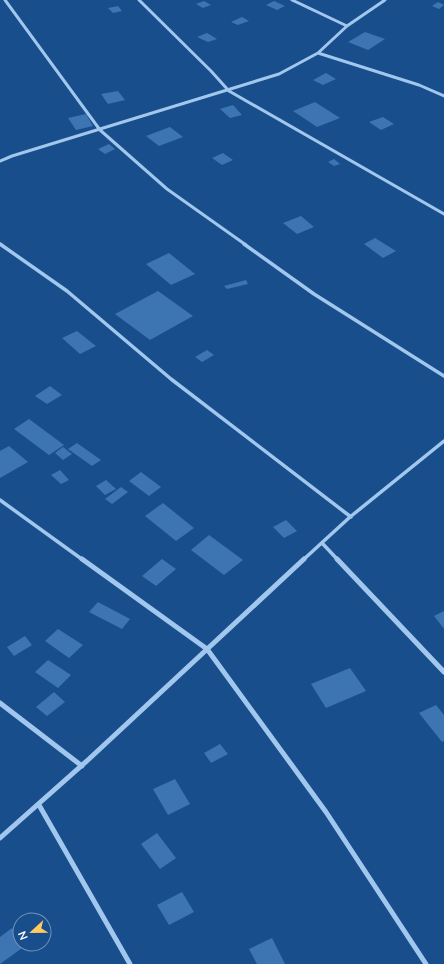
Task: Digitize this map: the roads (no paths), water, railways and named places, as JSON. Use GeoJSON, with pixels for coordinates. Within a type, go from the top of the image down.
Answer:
{"type":"FeatureCollection","features":[{"type":"Feature","properties":{"kind":"street"},"geometry":{"type":"LineString","coordinates":[[5,0],[100,130],[167,189],[314,294],[444,376]]}},
{"type":"Feature","properties":{"kind":"street"},"geometry":{"type":"LineString","coordinates":[[139,0],[211,71],[228,91],[444,214]]}},
{"type":"Feature","properties":{"kind":"street"},"geometry":{"type":"LineString","coordinates":[[292,0],[348,26]]}},
{"type":"Feature","properties":{"kind":"street"},"geometry":{"type":"LineString","coordinates":[[0,161],[12,156],[228,91],[279,74],[318,53],[348,26],[385,0]]}},
{"type":"Feature","properties":{"kind":"street"},"geometry":{"type":"LineString","coordinates":[[318,53],[419,85],[444,96]]}},
{"type":"Feature","properties":{"kind":"street"},"geometry":{"type":"LineString","coordinates":[[0,244],[67,291],[171,379],[352,516]]}},
{"type":"Feature","properties":{"kind":"street"},"geometry":{"type":"LineString","coordinates":[[0,838],[82,766],[352,516],[444,441]]}},
{"type":"Feature","properties":{"kind":"street"},"geometry":{"type":"LineString","coordinates":[[0,500],[207,649],[326,812],[426,964]]}},
{"type":"Feature","properties":{"kind":"street"},"geometry":{"type":"LineString","coordinates":[[322,543],[444,672]]}},
{"type":"Feature","properties":{"kind":"street"},"geometry":{"type":"LineString","coordinates":[[0,703],[82,766]]}},
{"type":"Feature","properties":{"kind":"street"},"geometry":{"type":"LineString","coordinates":[[39,805],[130,964]]}}]}
